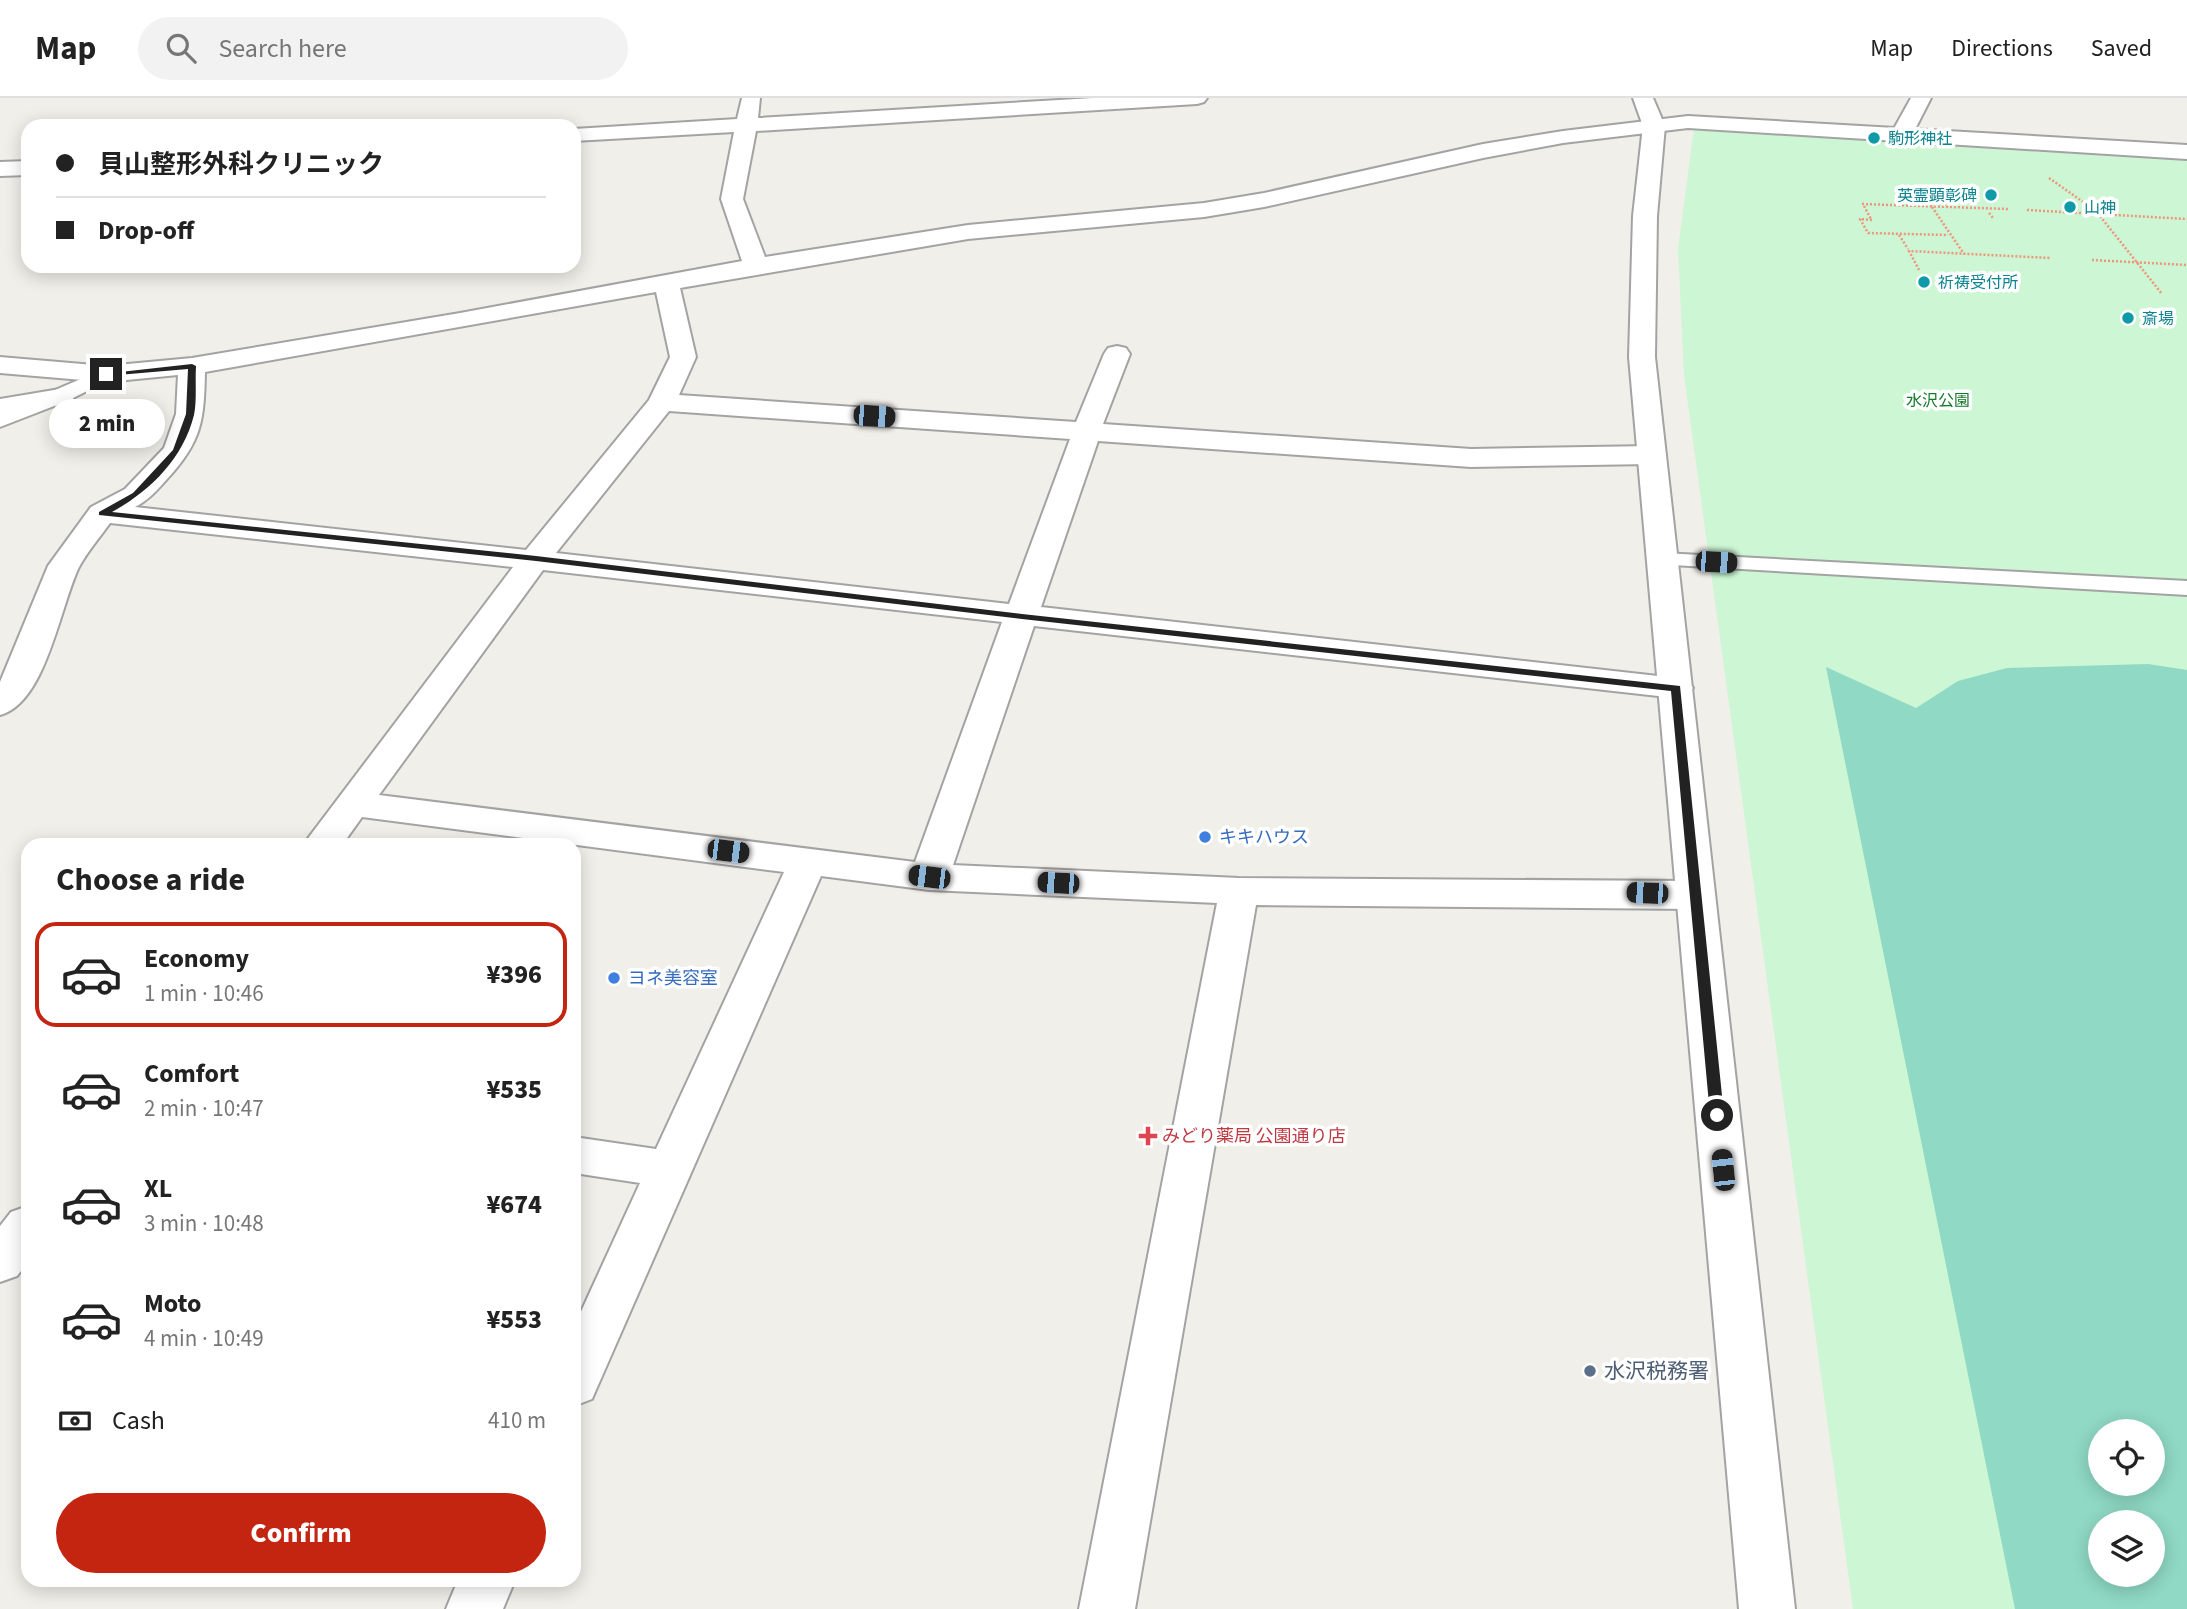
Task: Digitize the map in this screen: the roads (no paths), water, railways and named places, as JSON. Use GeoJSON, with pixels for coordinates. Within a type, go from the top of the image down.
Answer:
{"type":"FeatureCollection","features":[{"type":"Feature","properties":{"kind":"street"},"geometry":{"type":"LineString","coordinates":[[751,98],[732,199],[756,266]]}},
{"type":"Feature","properties":{"kind":"street"},"geometry":{"type":"LineString","coordinates":[[581,135],[1197,98]]}},
{"type":"Feature","properties":{"kind":"street"},"geometry":{"type":"LineString","coordinates":[[1902,134],[1921,98]]}},
{"type":"Feature","properties":{"kind":"street"},"geometry":{"type":"LineString","coordinates":[[1648,112],[1642,358],[1767,1609]]}},
{"type":"Feature","properties":{"kind":"street"},"geometry":{"type":"LineString","coordinates":[[0,365],[106,374],[192,366],[460,321],[756,266],[968,232],[1264,201],[1483,151],[1563,137],[1648,112],[1688,122],[2187,152]]}},
{"type":"Feature","properties":{"kind":"street"},"geometry":{"type":"LineString","coordinates":[[0,169],[21,168]]}},
{"type":"Feature","properties":{"kind":"street"},"geometry":{"type":"LineString","coordinates":[[327,838],[536,558],[662,402],[683,357],[666,283]]}},
{"type":"Feature","properties":{"kind":"street"},"geometry":{"type":"LineString","coordinates":[[929,877],[1087,430],[1117,355]]}},
{"type":"Feature","properties":{"kind":"street"},"geometry":{"type":"LineString","coordinates":[[0,704],[20,680],[64,566],[102,513],[136,495],[177,451],[190,414],[192,366]]}},
{"type":"Feature","properties":{"kind":"street"},"geometry":{"type":"LineString","coordinates":[[0,407],[60,397]]}},
{"type":"Feature","properties":{"kind":"street"},"geometry":{"type":"LineString","coordinates":[[662,402],[1471,458],[1653,455]]}},
{"type":"Feature","properties":{"kind":"street"},"geometry":{"type":"LineString","coordinates":[[102,513],[536,558],[1022,617],[1676,688]]}},
{"type":"Feature","properties":{"kind":"street"},"geometry":{"type":"LineString","coordinates":[[353,804],[929,877],[1239,891],[1695,895]]}},
{"type":"Feature","properties":{"kind":"street"},"geometry":{"type":"LineString","coordinates":[[581,1367],[808,861]]}},
{"type":"Feature","properties":{"kind":"street"},"geometry":{"type":"LineString","coordinates":[[1107,1609],[1239,891]]}},
{"type":"Feature","properties":{"kind":"street"},"geometry":{"type":"LineString","coordinates":[[581,1156],[669,1170]]}},
{"type":"Feature","properties":{"kind":"street"},"geometry":{"type":"LineString","coordinates":[[0,1262],[21,1235]]}},
{"type":"Feature","properties":{"kind":"street"},"geometry":{"type":"LineString","coordinates":[[474,1609],[484,1587]]}},
{"type":"Feature","properties":{"kind":"lane"},"geometry":{"type":"LineString","coordinates":[[0,421],[60,397],[106,374]]}},
{"type":"Feature","properties":{"kind":"lane"},"geometry":{"type":"LineString","coordinates":[[1663,559],[2187,588]]}},
{"type":"Feature","properties":{"kind":"place","name":"駒形神社"},"geometry":{"type":"Point","coordinates":[1874,138]}},
{"type":"Feature","properties":{"kind":"place","name":"英霊顕彰碑"},"geometry":{"type":"Point","coordinates":[1991,195]}},
{"type":"Feature","properties":{"kind":"place","name":"山神"},"geometry":{"type":"Point","coordinates":[2070,207]}},
{"type":"Feature","properties":{"kind":"place","name":"祈祷受付所"},"geometry":{"type":"Point","coordinates":[1924,282]}},
{"type":"Feature","properties":{"kind":"place","name":"斎場"},"geometry":{"type":"Point","coordinates":[2128,318]}},
{"type":"Feature","properties":{"kind":"place","name":"キキハウス"},"geometry":{"type":"Point","coordinates":[1205,837]}},
{"type":"Feature","properties":{"kind":"place","name":"ヨネ美容室"},"geometry":{"type":"Point","coordinates":[614,978]}},
{"type":"Feature","properties":{"kind":"place","name":"みどり薬局 公園通り店"},"geometry":{"type":"Point","coordinates":[1148,1136]}},
{"type":"Feature","properties":{"kind":"place","name":"水沢税務署"},"geometry":{"type":"Point","coordinates":[1590,1371]}},
{"type":"Feature","properties":{"kind":"park label","name":"水沢公園"},"geometry":{"type":"Point","coordinates":[1938,400]}}]}
